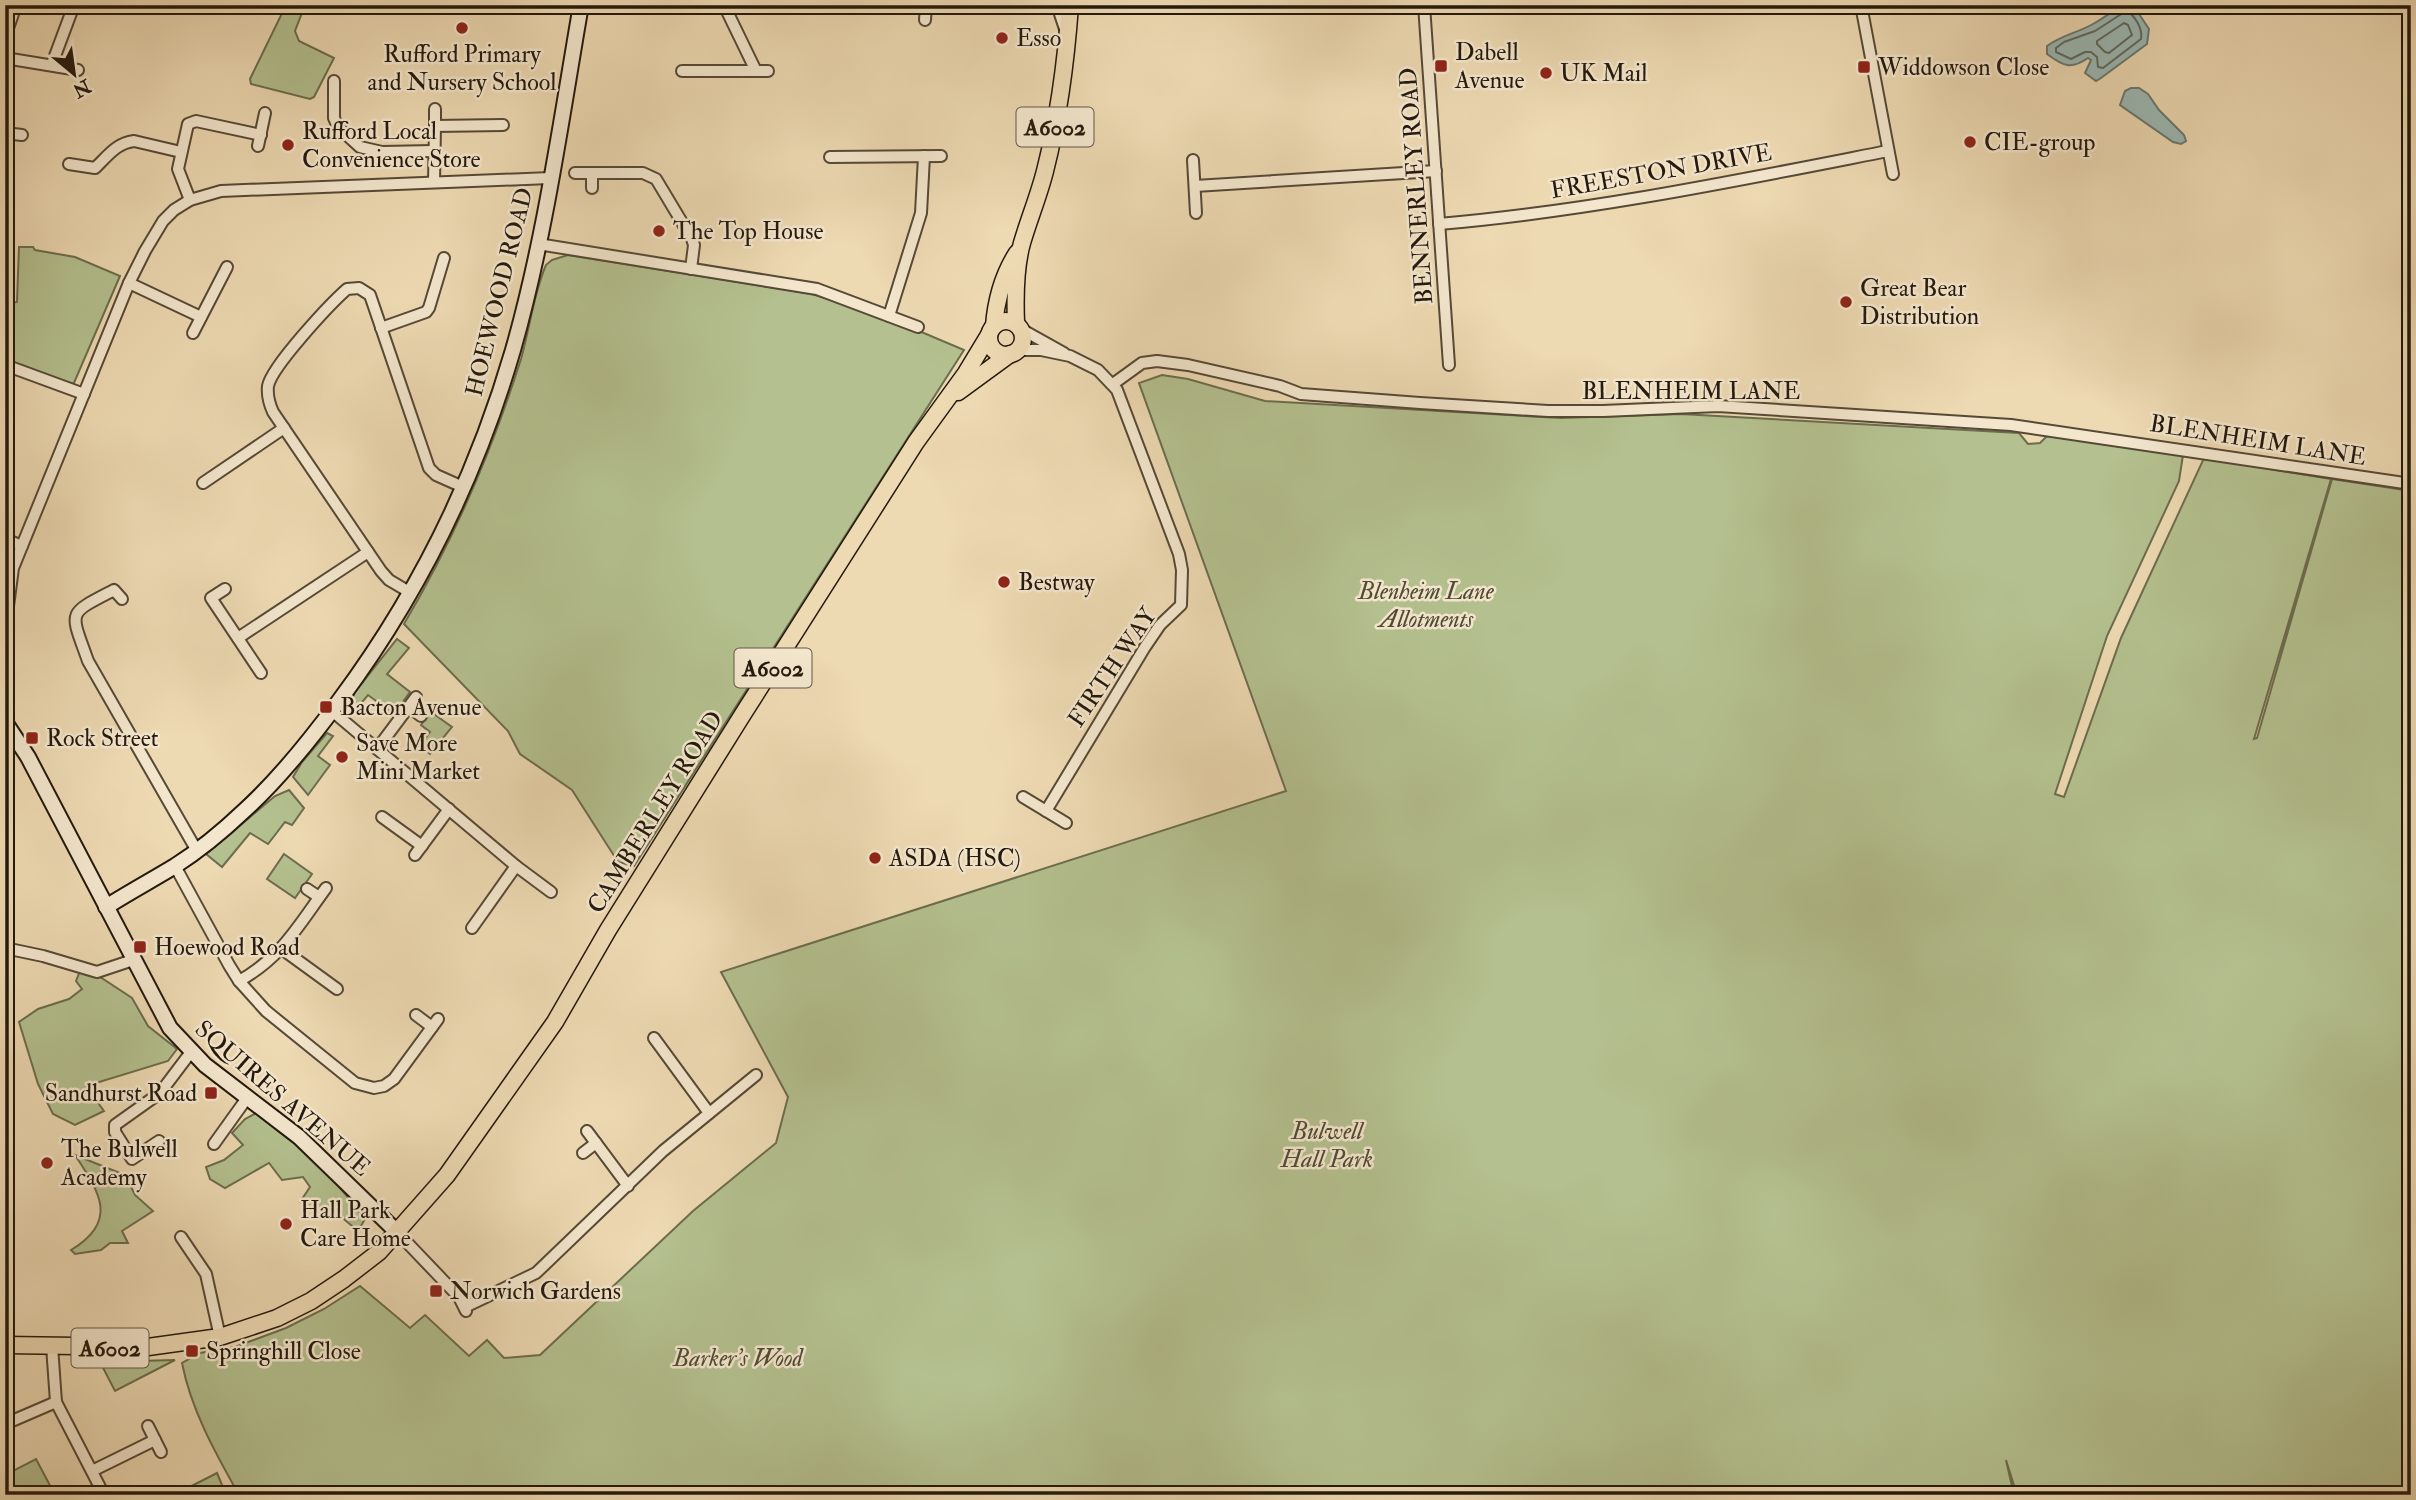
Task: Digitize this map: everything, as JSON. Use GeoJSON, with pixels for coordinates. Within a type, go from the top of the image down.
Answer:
{"type":"FeatureCollection","features":[{"type":"Feature","properties":{"kind":"main road","name":"CAMBERLEY ROAD"},"geometry":{"type":"LineString","coordinates":[[1019,326],[1016,292],[1021,245],[1053,141],[1062,95],[1070,5]]}},
{"type":"Feature","properties":{"kind":"main road","name":"CAMBERLEY ROAD"},"geometry":{"type":"LineString","coordinates":[[397,1232],[447,1175],[555,1022],[608,930],[743,714],[916,442],[991,330],[998,298],[1010,264],[1021,245]]}},
{"type":"Feature","properties":{"kind":"main road"},"geometry":{"type":"LineString","coordinates":[[1004,320],[1019,326],[1023,338],[1014,352],[996,352],[990,344],[991,330],[1004,320]]}},
{"type":"Feature","properties":{"kind":"main road","name":"CAMBERLEY ROAD"},"geometry":{"type":"LineString","coordinates":[[940,408],[978,376],[1014,352]]}},
{"type":"Feature","properties":{"kind":"main road","name":"A6002"},"geometry":{"type":"LineString","coordinates":[[5,1345],[148,1348],[220,1337],[277,1318],[311,1301],[371,1259],[397,1232]]}},
{"type":"Feature","properties":{"kind":"street"},"geometry":{"type":"LineString","coordinates":[[5,37],[16,5]]}},
{"type":"Feature","properties":{"kind":"street"},"geometry":{"type":"LineString","coordinates":[[52,64],[74,5]]}},
{"type":"Feature","properties":{"kind":"street","name":"HOEWOOD ROAD"},"geometry":{"type":"LineString","coordinates":[[106,907],[197,851],[268,788],[332,711],[377,649],[442,536],[495,405],[510,360],[538,244],[582,5]]}},
{"type":"Feature","properties":{"kind":"street"},"geometry":{"type":"LineString","coordinates":[[724,5],[756,71]]}},
{"type":"Feature","properties":{"kind":"street"},"geometry":{"type":"LineString","coordinates":[[925,20],[926,5]]}},
{"type":"Feature","properties":{"kind":"street"},"geometry":{"type":"LineString","coordinates":[[1057,5],[1068,38]]}},
{"type":"Feature","properties":{"kind":"street"},"geometry":{"type":"LineString","coordinates":[[1424,7],[1462,5]]}},
{"type":"Feature","properties":{"kind":"street"},"geometry":{"type":"LineString","coordinates":[[1861,5],[1892,174]]}},
{"type":"Feature","properties":{"kind":"street","name":"BENNERLEY ROAD"},"geometry":{"type":"LineString","coordinates":[[1424,7],[1449,365]]}},
{"type":"Feature","properties":{"kind":"street"},"geometry":{"type":"LineString","coordinates":[[5,58],[79,70]]}},
{"type":"Feature","properties":{"kind":"street"},"geometry":{"type":"LineString","coordinates":[[682,71],[768,71]]}},
{"type":"Feature","properties":{"kind":"street"},"geometry":{"type":"LineString","coordinates":[[334,81],[334,118],[338,127],[360,147],[382,152],[434,151]]}},
{"type":"Feature","properties":{"kind":"street"},"geometry":{"type":"LineString","coordinates":[[434,182],[435,109]]}},
{"type":"Feature","properties":{"kind":"street"},"geometry":{"type":"LineString","coordinates":[[190,200],[178,169],[188,124],[196,121],[259,140],[265,113]]}},
{"type":"Feature","properties":{"kind":"street"},"geometry":{"type":"LineString","coordinates":[[489,125],[489,138]]}},
{"type":"Feature","properties":{"kind":"street"},"geometry":{"type":"LineString","coordinates":[[435,126],[503,125]]}},
{"type":"Feature","properties":{"kind":"street"},"geometry":{"type":"LineString","coordinates":[[5,133],[22,135]]}},
{"type":"Feature","properties":{"kind":"street"},"geometry":{"type":"LineString","coordinates":[[69,164],[95,169],[115,148],[134,141],[181,152]]}},
{"type":"Feature","properties":{"kind":"street","name":"FREESTON DRIVE"},"geometry":{"type":"LineString","coordinates":[[1439,224],[1606,204],[1888,151]]}},
{"type":"Feature","properties":{"kind":"street"},"geometry":{"type":"LineString","coordinates":[[889,316],[921,213],[924,156]]}},
{"type":"Feature","properties":{"kind":"street"},"geometry":{"type":"LineString","coordinates":[[830,157],[941,156]]}},
{"type":"Feature","properties":{"kind":"street"},"geometry":{"type":"LineString","coordinates":[[1193,160],[1196,213]]}},
{"type":"Feature","properties":{"kind":"street"},"geometry":{"type":"LineString","coordinates":[[1195,186],[1436,171]]}},
{"type":"Feature","properties":{"kind":"street"},"geometry":{"type":"LineString","coordinates":[[575,173],[643,173],[656,178],[692,239],[694,245],[691,269]]}},
{"type":"Feature","properties":{"kind":"street"},"geometry":{"type":"LineString","coordinates":[[592,173],[592,188]]}},
{"type":"Feature","properties":{"kind":"street"},"geometry":{"type":"LineString","coordinates":[[5,629],[13,568],[129,283],[163,221],[174,210],[190,200],[220,191],[550,178]]}},
{"type":"Feature","properties":{"kind":"street"},"geometry":{"type":"LineString","coordinates":[[538,244],[817,289],[918,327]]}},
{"type":"Feature","properties":{"kind":"street"},"geometry":{"type":"LineString","coordinates":[[382,328],[426,312],[444,258]]}},
{"type":"Feature","properties":{"kind":"street"},"geometry":{"type":"LineString","coordinates":[[193,333],[227,267]]}},
{"type":"Feature","properties":{"kind":"street"},"geometry":{"type":"LineString","coordinates":[[129,283],[201,317]]}},
{"type":"Feature","properties":{"kind":"street"},"geometry":{"type":"LineString","coordinates":[[411,593],[388,580],[273,412],[268,396],[269,384],[279,364],[347,289],[363,289],[370,295],[429,468],[436,475],[463,487]]}},
{"type":"Feature","properties":{"kind":"street"},"geometry":{"type":"LineString","coordinates":[[1019,326],[1098,370],[1112,384]]}},
{"type":"Feature","properties":{"kind":"street"},"geometry":{"type":"LineString","coordinates":[[1014,352],[1041,351],[1070,356]]}},
{"type":"Feature","properties":{"kind":"street","name":"BLENHEIM LANE"},"geometry":{"type":"LineString","coordinates":[[1112,384],[1142,363],[1157,361],[1188,365],[1280,386],[1301,394],[1420,403],[1575,411],[1717,406],[2011,425],[2411,484]]}},
{"type":"Feature","properties":{"kind":"street"},"geometry":{"type":"LineString","coordinates":[[5,365],[84,394]]}},
{"type":"Feature","properties":{"kind":"street","name":"FIRTH WAY"},"geometry":{"type":"LineString","coordinates":[[1046,811],[1145,647],[1160,625],[1181,605],[1182,570],[1178,554],[1125,408],[1112,384]]}},
{"type":"Feature","properties":{"kind":"street"},"geometry":{"type":"LineString","coordinates":[[217,488],[207,480],[284,428]]}},
{"type":"Feature","properties":{"kind":"street"},"geometry":{"type":"LineString","coordinates":[[5,539],[22,546]]}},
{"type":"Feature","properties":{"kind":"street"},"geometry":{"type":"LineString","coordinates":[[238,638],[368,552]]}},
{"type":"Feature","properties":{"kind":"street"},"geometry":{"type":"LineString","coordinates":[[225,589],[211,598],[261,673]]}},
{"type":"Feature","properties":{"kind":"street"},"geometry":{"type":"LineString","coordinates":[[122,599],[114,590],[79,609],[75,617],[77,627],[88,661],[197,851]]}},
{"type":"Feature","properties":{"kind":"street"},"geometry":{"type":"LineString","coordinates":[[377,749],[412,702],[421,716]]}},
{"type":"Feature","properties":{"kind":"street"},"geometry":{"type":"LineString","coordinates":[[332,711],[516,866],[551,892]]}},
{"type":"Feature","properties":{"kind":"street","name":"SQUIRES AVENUE"},"geometry":{"type":"LineString","coordinates":[[5,722],[28,757],[170,1028],[191,1052],[299,1137],[397,1232]]}},
{"type":"Feature","properties":{"kind":"street"},"geometry":{"type":"LineString","coordinates":[[1023,797],[1066,822]]}},
{"type":"Feature","properties":{"kind":"street"},"geometry":{"type":"LineString","coordinates":[[382,817],[419,850],[449,809]]}},
{"type":"Feature","properties":{"kind":"street"},"geometry":{"type":"LineString","coordinates":[[387,837],[394,826]]}},
{"type":"Feature","properties":{"kind":"street"},"geometry":{"type":"LineString","coordinates":[[175,866],[239,981],[265,1011],[355,1083],[374,1088],[384,1086],[394,1079],[435,1023],[416,1015]]}},
{"type":"Feature","properties":{"kind":"street"},"geometry":{"type":"LineString","coordinates":[[487,928],[475,924],[516,866]]}},
{"type":"Feature","properties":{"kind":"street"},"geometry":{"type":"LineString","coordinates":[[239,981],[262,967],[282,949],[323,893],[307,889]]}},
{"type":"Feature","properties":{"kind":"street"},"geometry":{"type":"LineString","coordinates":[[5,948],[97,972],[133,960]]}},
{"type":"Feature","properties":{"kind":"street"},"geometry":{"type":"LineString","coordinates":[[282,949],[337,989]]}},
{"type":"Feature","properties":{"kind":"street"},"geometry":{"type":"LineString","coordinates":[[654,1038],[709,1113]]}},
{"type":"Feature","properties":{"kind":"street"},"geometry":{"type":"LineString","coordinates":[[666,1054],[676,1046]]}},
{"type":"Feature","properties":{"kind":"street"},"geometry":{"type":"LineString","coordinates":[[132,1159],[115,1132],[115,1125],[160,1093],[191,1052]]}},
{"type":"Feature","properties":{"kind":"street"},"geometry":{"type":"LineString","coordinates":[[397,1232],[459,1297],[466,1310],[536,1273],[663,1152],[756,1075]]}},
{"type":"Feature","properties":{"kind":"street"},"geometry":{"type":"LineString","coordinates":[[744,1085],[753,1096]]}},
{"type":"Feature","properties":{"kind":"street"},"geometry":{"type":"LineString","coordinates":[[214,1144],[247,1098]]}},
{"type":"Feature","properties":{"kind":"street"},"geometry":{"type":"LineString","coordinates":[[587,1131],[628,1186]]}},
{"type":"Feature","properties":{"kind":"street"},"geometry":{"type":"LineString","coordinates":[[121,1167],[159,1141]]}},
{"type":"Feature","properties":{"kind":"street"},"geometry":{"type":"LineString","coordinates":[[583,1153],[596,1143]]}},
{"type":"Feature","properties":{"kind":"street"},"geometry":{"type":"LineString","coordinates":[[181,1237],[206,1274],[220,1337]]}},
{"type":"Feature","properties":{"kind":"street"},"geometry":{"type":"LineString","coordinates":[[52,1346],[57,1402],[104,1495]]}},
{"type":"Feature","properties":{"kind":"street"},"geometry":{"type":"LineString","coordinates":[[5,1424],[57,1402]]}},
{"type":"Feature","properties":{"kind":"street"},"geometry":{"type":"LineString","coordinates":[[148,1426],[161,1452]]}},
{"type":"Feature","properties":{"kind":"street"},"geometry":{"type":"LineString","coordinates":[[92,1471],[155,1440]]}},
{"type":"Feature","properties":{"kind":"green space"},"geometry":{"type":"Polygon","coordinates":[[[286,5],[305,5],[295,31],[299,41],[334,58],[314,97],[310,99],[251,84],[250,79],[286,5]]]}},
{"type":"Feature","properties":{"kind":"green space"},"geometry":{"type":"Polygon","coordinates":[[[19,247],[33,247],[35,250],[75,257],[120,276],[74,383],[70,384],[5,360],[5,304],[17,302],[19,247]]]}},
{"type":"Feature","properties":{"kind":"green space"},"geometry":{"type":"Polygon","coordinates":[[[568,255],[812,294],[886,317],[964,350],[634,866],[618,862],[572,790],[520,754],[508,731],[404,624],[439,561],[484,461],[521,359],[546,265],[568,255]]]}},
{"type":"Feature","properties":{"kind":"green space"},"geometry":{"type":"Polygon","coordinates":[[[1162,375],[1188,379],[1265,401],[1561,418],[1681,414],[2019,433],[2028,444],[2040,443],[2047,436],[2183,455],[2179,481],[2107,636],[2055,794],[2064,797],[2121,638],[2204,458],[2331,479],[2254,739],[2257,738],[2332,479],[2411,491],[2411,1495],[2017,1495],[2006,1460],[2014,1495],[239,1495],[198,1415],[182,1363],[200,1353],[235,1347],[286,1328],[324,1309],[360,1286],[410,1328],[425,1315],[469,1356],[487,1340],[504,1358],[540,1355],[693,1211],[776,1143],[788,1097],[721,972],[1286,791],[1139,383],[1162,375]]]}},
{"type":"Feature","properties":{"kind":"green space"},"geometry":{"type":"Polygon","coordinates":[[[397,639],[409,648],[387,674],[410,692],[394,714],[368,695],[352,714],[350,704],[355,692],[397,639]]]}},
{"type":"Feature","properties":{"kind":"green space"},"geometry":{"type":"Polygon","coordinates":[[[431,712],[452,727],[430,754],[419,746],[430,732],[421,725],[431,712]]]}},
{"type":"Feature","properties":{"kind":"green space"},"geometry":{"type":"Polygon","coordinates":[[[327,733],[333,736],[318,756],[330,765],[308,795],[293,777],[327,733]]]}},
{"type":"Feature","properties":{"kind":"green space"},"geometry":{"type":"Polygon","coordinates":[[[289,790],[304,808],[292,825],[285,822],[268,844],[250,833],[222,867],[206,854],[275,796],[289,790]]]}},
{"type":"Feature","properties":{"kind":"green space"},"geometry":{"type":"Polygon","coordinates":[[[284,854],[312,874],[295,898],[267,879],[284,854]]]}},
{"type":"Feature","properties":{"kind":"green space"},"geometry":{"type":"Polygon","coordinates":[[[80,971],[97,975],[132,998],[148,1026],[177,1049],[168,1061],[86,1086],[104,1111],[75,1125],[53,1114],[38,1084],[19,1022],[38,1009],[69,999],[82,989],[76,981],[80,971]]]}},
{"type":"Feature","properties":{"kind":"green space"},"geometry":{"type":"Polygon","coordinates":[[[258,1112],[288,1136],[341,1189],[365,1219],[358,1231],[333,1210],[316,1212],[300,1202],[310,1187],[303,1177],[282,1180],[269,1163],[225,1188],[210,1179],[206,1167],[224,1160],[243,1145],[232,1133],[245,1119],[258,1112]]]}},
{"type":"Feature","properties":{"kind":"green space"},"geometry":{"type":"Polygon","coordinates":[[[75,1155],[125,1175],[135,1195],[153,1211],[122,1231],[128,1243],[110,1243],[101,1250],[75,1254],[71,1250],[86,1239],[100,1217],[97,1194],[75,1155]]]}},
{"type":"Feature","properties":{"kind":"green space"},"geometry":{"type":"Polygon","coordinates":[[[175,1360],[115,1391],[100,1362],[175,1360]]]}},
{"type":"Feature","properties":{"kind":"green space"},"geometry":{"type":"Polygon","coordinates":[[[36,1459],[55,1495],[5,1495],[5,1475],[36,1459]]]}},
{"type":"Feature","properties":{"kind":"green space"},"geometry":{"type":"Polygon","coordinates":[[[217,1473],[229,1495],[174,1495],[217,1473]]]}},
{"type":"Feature","properties":{"kind":"water"},"geometry":{"type":"Polygon","coordinates":[[[2133,5],[2149,29],[2147,44],[2096,81],[2085,73],[2091,60],[2088,58],[2077,64],[2067,65],[2047,54],[2047,46],[2053,42],[2117,10],[2133,5]]]}},
{"type":"Feature","properties":{"kind":"water"},"geometry":{"type":"Polygon","coordinates":[[[2139,88],[2148,94],[2159,110],[2184,135],[2186,141],[2181,144],[2173,142],[2120,105],[2125,91],[2139,88]]]}},
{"type":"Feature","properties":{"kind":"place","name":"Rufford Primary and Nursery School"},"geometry":{"type":"Point","coordinates":[462,28]}},
{"type":"Feature","properties":{"kind":"place","name":"Esso"},"geometry":{"type":"Point","coordinates":[1002,38]}},
{"type":"Feature","properties":{"kind":"place","name":"Dabell Avenue"},"geometry":{"type":"Point","coordinates":[1441,66]}},
{"type":"Feature","properties":{"kind":"place","name":"Widdowson Close"},"geometry":{"type":"Point","coordinates":[1864,67]}},
{"type":"Feature","properties":{"kind":"place","name":"UK Mail"},"geometry":{"type":"Point","coordinates":[1546,73]}},
{"type":"Feature","properties":{"kind":"place","name":"CIE-group"},"geometry":{"type":"Point","coordinates":[1970,142]}},
{"type":"Feature","properties":{"kind":"place","name":"Rufford Local Convenience Store"},"geometry":{"type":"Point","coordinates":[288,145]}},
{"type":"Feature","properties":{"kind":"place","name":"The Top House"},"geometry":{"type":"Point","coordinates":[659,231]}},
{"type":"Feature","properties":{"kind":"place","name":"Great Bear Distribution"},"geometry":{"type":"Point","coordinates":[1846,302]}},
{"type":"Feature","properties":{"kind":"place","name":"Bestway"},"geometry":{"type":"Point","coordinates":[1004,582]}},
{"type":"Feature","properties":{"kind":"place","name":"Bacton Avenue"},"geometry":{"type":"Point","coordinates":[326,707]}},
{"type":"Feature","properties":{"kind":"place","name":"Rock Street"},"geometry":{"type":"Point","coordinates":[32,738]}},
{"type":"Feature","properties":{"kind":"place","name":"Save More Mini Market"},"geometry":{"type":"Point","coordinates":[342,757]}},
{"type":"Feature","properties":{"kind":"place","name":"ASDA (HSC)"},"geometry":{"type":"Point","coordinates":[875,858]}},
{"type":"Feature","properties":{"kind":"place","name":"Hoewood Road"},"geometry":{"type":"Point","coordinates":[140,947]}},
{"type":"Feature","properties":{"kind":"place","name":"Sandhurst Road"},"geometry":{"type":"Point","coordinates":[211,1093]}},
{"type":"Feature","properties":{"kind":"place","name":"The Bulwell Academy"},"geometry":{"type":"Point","coordinates":[47,1163]}},
{"type":"Feature","properties":{"kind":"place","name":"Hall Park Care Home"},"geometry":{"type":"Point","coordinates":[286,1224]}},
{"type":"Feature","properties":{"kind":"place","name":"Norwich Gardens"},"geometry":{"type":"Point","coordinates":[436,1291]}},
{"type":"Feature","properties":{"kind":"place","name":"Springhill Close"},"geometry":{"type":"Point","coordinates":[192,1351]}},
{"type":"Feature","properties":{"kind":"park label","name":"Blenheim Lane Allotments"},"geometry":{"type":"Point","coordinates":[1426,605]}},
{"type":"Feature","properties":{"kind":"park label","name":"Bulwell Hall Park"},"geometry":{"type":"Point","coordinates":[1327,1145]}},
{"type":"Feature","properties":{"kind":"park label","name":"Barker's Wood"},"geometry":{"type":"Point","coordinates":[738,1358]}}]}
